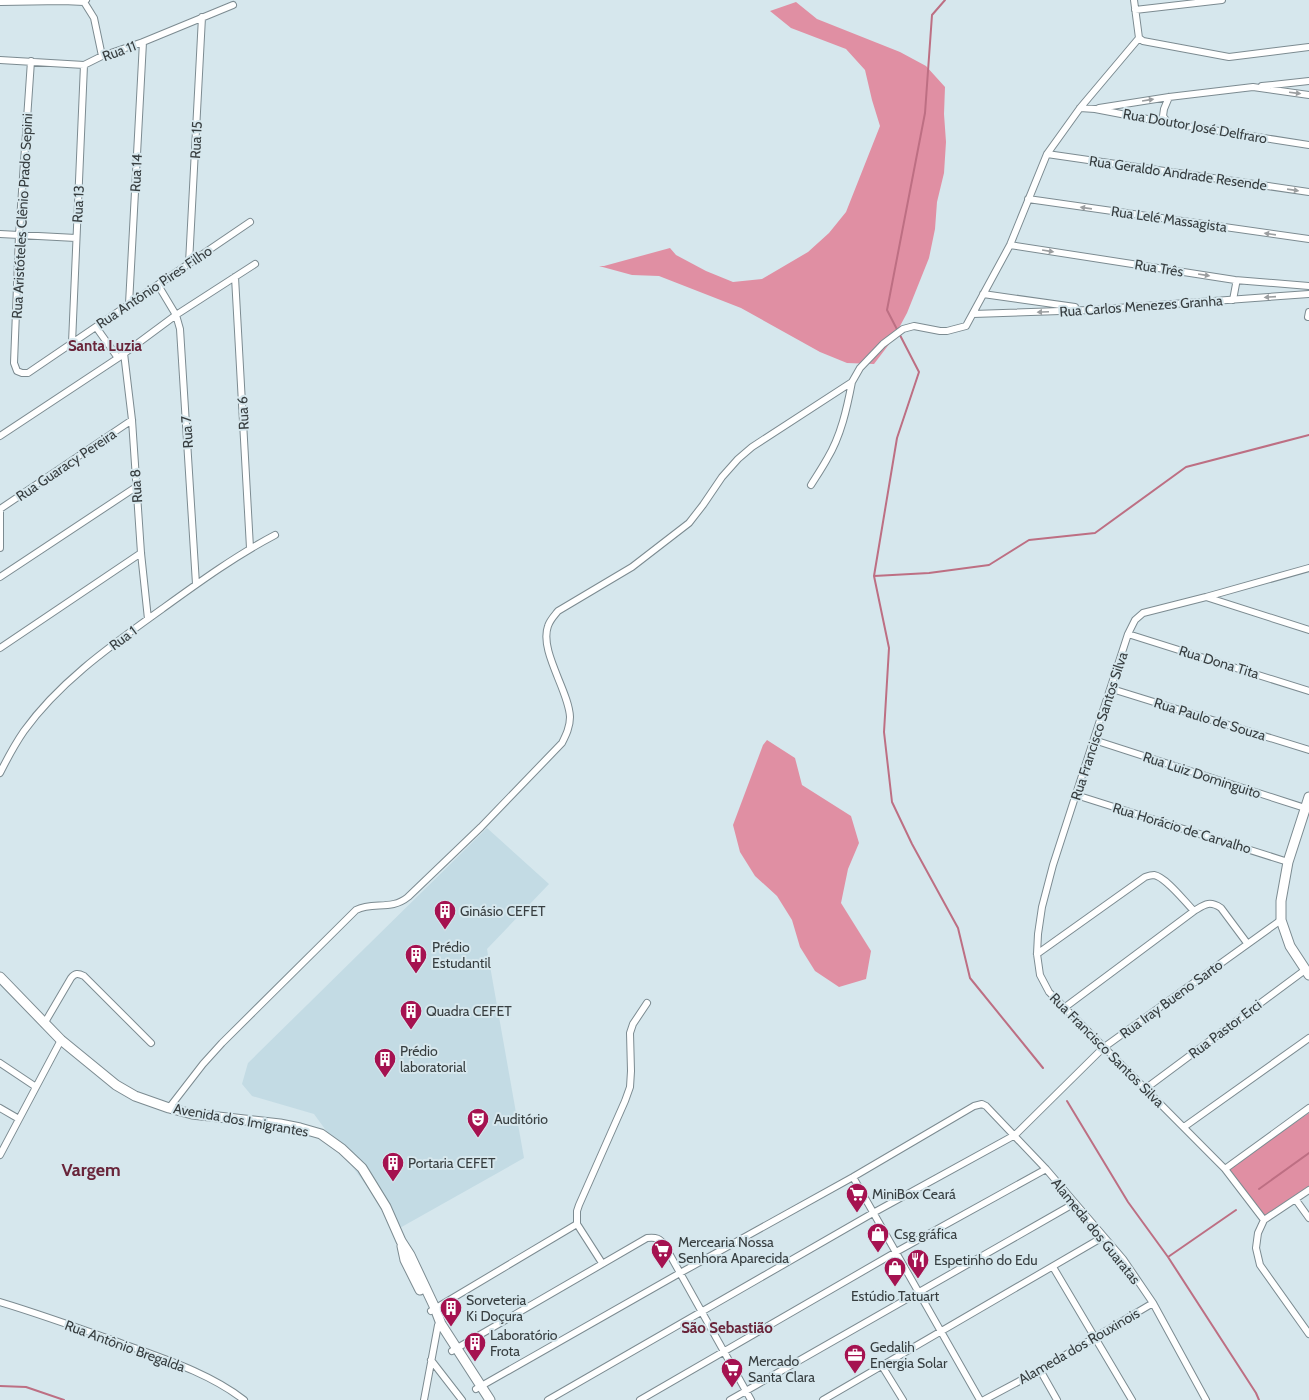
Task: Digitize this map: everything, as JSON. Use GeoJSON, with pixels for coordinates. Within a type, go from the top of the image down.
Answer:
{"type":"FeatureCollection","features":[{"type":"Feature","properties":{"kind":"main road"},"geometry":{"type":"LineString","coordinates":[[1307,973],[1290,946],[1281,920],[1281,901],[1288,862],[1307,809],[1309,797]]}},
{"type":"Feature","properties":{"kind":"main road","name":"Avenida dos Imigrantes"},"geometry":{"type":"LineString","coordinates":[[0,977],[61,1040],[116,1085],[135,1096],[169,1108],[192,1114],[280,1124],[321,1134],[342,1149],[362,1168],[386,1207],[401,1241],[410,1255],[439,1324],[478,1387],[490,1400]]}},
{"type":"Feature","properties":{"kind":"main road","name":"Avenida dos Imigrantes"},"geometry":{"type":"LineString","coordinates":[[478,1387],[483,1400]]}},
{"type":"Feature","properties":{"kind":"street"},"geometry":{"type":"LineString","coordinates":[[811,485],[828,458],[838,435],[847,407],[852,382],[860,368],[879,348],[903,329],[914,326],[947,331],[966,326],[1010,245],[1047,154],[1080,108],[1139,38],[1134,0]]}},
{"type":"Feature","properties":{"kind":"street"},"geometry":{"type":"LineString","coordinates":[[1135,10],[1222,0]]}},
{"type":"Feature","properties":{"kind":"street"},"geometry":{"type":"LineString","coordinates":[[0,2],[85,1],[94,18],[102,56]]}},
{"type":"Feature","properties":{"kind":"street","name":"Rua 11"},"geometry":{"type":"LineString","coordinates":[[0,60],[84,65],[102,56],[143,42],[233,5]]}},
{"type":"Feature","properties":{"kind":"street","name":"Rua 15"},"geometry":{"type":"LineString","coordinates":[[189,263],[202,17]]}},
{"type":"Feature","properties":{"kind":"street"},"geometry":{"type":"LineString","coordinates":[[1139,38],[1143,41],[1229,57],[1309,47]]}},
{"type":"Feature","properties":{"kind":"street","name":"Rua 14"},"geometry":{"type":"LineString","coordinates":[[129,304],[143,42]]}},
{"type":"Feature","properties":{"kind":"street","name":"Rua Aristóteles Clênio Prado Sepini"},"geometry":{"type":"LineString","coordinates":[[17,371],[14,363],[19,235],[31,61]]}},
{"type":"Feature","properties":{"kind":"street","name":"Rua 13"},"geometry":{"type":"LineString","coordinates":[[72,343],[84,65]]}},
{"type":"Feature","properties":{"kind":"street"},"geometry":{"type":"LineString","coordinates":[[1096,109],[1169,97],[1309,81]]}},
{"type":"Feature","properties":{"kind":"street"},"geometry":{"type":"LineString","coordinates":[[1253,87],[1309,95]]}},
{"type":"Feature","properties":{"kind":"street"},"geometry":{"type":"LineString","coordinates":[[1168,123],[1163,116],[1169,97]]}},
{"type":"Feature","properties":{"kind":"street","name":"Rua Doutor José Delfraro"},"geometry":{"type":"LineString","coordinates":[[1080,108],[1096,109],[1168,123],[1309,145]]}},
{"type":"Feature","properties":{"kind":"street","name":"Rua Geraldo Andrade Resende"},"geometry":{"type":"LineString","coordinates":[[1047,154],[1309,192]]}},
{"type":"Feature","properties":{"kind":"street","name":"Rua Lelé Massagista"},"geometry":{"type":"LineString","coordinates":[[1028,199],[1309,239]]}},
{"type":"Feature","properties":{"kind":"street","name":"Rua Antônio Pires Filho"},"geometry":{"type":"LineString","coordinates":[[17,371],[28,373],[250,222]]}},
{"type":"Feature","properties":{"kind":"street"},"geometry":{"type":"LineString","coordinates":[[0,234],[76,238]]}},
{"type":"Feature","properties":{"kind":"street","name":"Rua Três"},"geometry":{"type":"LineString","coordinates":[[1010,245],[1235,280],[1309,286]]}},
{"type":"Feature","properties":{"kind":"street"},"geometry":{"type":"LineString","coordinates":[[0,436],[118,358],[176,315],[255,264]]}},
{"type":"Feature","properties":{"kind":"street","name":"Rua 6"},"geometry":{"type":"LineString","coordinates":[[235,277],[250,548]]}},
{"type":"Feature","properties":{"kind":"street"},"geometry":{"type":"LineString","coordinates":[[1233,300],[1236,284],[1235,280]]}},
{"type":"Feature","properties":{"kind":"street","name":"Rua 7"},"geometry":{"type":"LineString","coordinates":[[158,285],[176,315],[182,343],[196,584]]}},
{"type":"Feature","properties":{"kind":"street"},"geometry":{"type":"LineString","coordinates":[[983,294],[1090,310]]}},
{"type":"Feature","properties":{"kind":"street","name":"Rua Carlos Menezes Granha"},"geometry":{"type":"LineString","coordinates":[[972,314],[1090,310],[1309,294]]}},
{"type":"Feature","properties":{"kind":"street"},"geometry":{"type":"LineString","coordinates":[[96,327],[118,358]]}},
{"type":"Feature","properties":{"kind":"street","name":"Rua 8"},"geometry":{"type":"LineString","coordinates":[[124,353],[132,420],[141,553],[148,619]]}},
{"type":"Feature","properties":{"kind":"street"},"geometry":{"type":"LineString","coordinates":[[169,1108],[222,1043],[356,910],[367,907],[394,905],[402,902],[481,827],[562,743],[568,731],[570,717],[567,701],[549,656],[546,633],[551,619],[558,611],[632,567],[689,523],[722,477],[738,458],[752,447],[852,382]]}},
{"type":"Feature","properties":{"kind":"street","name":"Rua Guaracy Pereira"},"geometry":{"type":"LineString","coordinates":[[0,509],[132,420]]}},
{"type":"Feature","properties":{"kind":"street"},"geometry":{"type":"LineString","coordinates":[[0,577],[136,487]]}},
{"type":"Feature","properties":{"kind":"street"},"geometry":{"type":"LineString","coordinates":[[0,509],[0,548]]}},
{"type":"Feature","properties":{"kind":"street","name":"Rua 1"},"geometry":{"type":"LineString","coordinates":[[0,773],[24,732],[44,707],[86,666],[196,584],[250,548],[275,535]]}},
{"type":"Feature","properties":{"kind":"street"},"geometry":{"type":"LineString","coordinates":[[0,648],[141,553]]}},
{"type":"Feature","properties":{"kind":"street"},"geometry":{"type":"LineString","coordinates":[[1206,597],[1307,569]]}},
{"type":"Feature","properties":{"kind":"street"},"geometry":{"type":"LineString","coordinates":[[1206,597],[1309,630]]}},
{"type":"Feature","properties":{"kind":"street","name":"Rua Francisco Santos Silva"},"geometry":{"type":"LineString","coordinates":[[1206,597],[1143,613],[1135,620],[1128,634],[1112,689],[1053,866],[1042,907],[1037,954],[1040,975],[1049,992],[1225,1169],[1264,1220]]}},
{"type":"Feature","properties":{"kind":"street","name":"Rua Dona Tita"},"geometry":{"type":"LineString","coordinates":[[1128,634],[1309,691]]}},
{"type":"Feature","properties":{"kind":"street","name":"Rua Paulo de Souza"},"geometry":{"type":"LineString","coordinates":[[1112,689],[1309,750]]}},
{"type":"Feature","properties":{"kind":"street","name":"Rua Luiz Dominguito"},"geometry":{"type":"LineString","coordinates":[[1094,740],[1307,809]]}},
{"type":"Feature","properties":{"kind":"street","name":"Rua Horácio de Carvalho"},"geometry":{"type":"LineString","coordinates":[[1076,795],[1288,862]]}},
{"type":"Feature","properties":{"kind":"street"},"geometry":{"type":"LineString","coordinates":[[1037,954],[1145,877],[1153,875],[1160,877],[1194,911]]}},
{"type":"Feature","properties":{"kind":"street"},"geometry":{"type":"LineString","coordinates":[[1064,1008],[1194,911],[1210,903],[1221,908],[1247,943]]}},
{"type":"Feature","properties":{"kind":"street","name":"Rua Iray Bueno Sarto"},"geometry":{"type":"LineString","coordinates":[[548,1400],[873,1213],[1015,1135],[1103,1048],[1281,920]]}},
{"type":"Feature","properties":{"kind":"street"},"geometry":{"type":"LineString","coordinates":[[44,1024],[71,978],[74,974],[79,973],[84,976],[151,1043]]}},
{"type":"Feature","properties":{"kind":"street","name":"Rua Pastor Erci"},"geometry":{"type":"LineString","coordinates":[[1145,1089],[1307,973]]}},
{"type":"Feature","properties":{"kind":"street"},"geometry":{"type":"LineString","coordinates":[[602,1263],[577,1224],[577,1211],[630,1087],[632,1071],[630,1033],[633,1024],[648,1003]]}},
{"type":"Feature","properties":{"kind":"street"},"geometry":{"type":"LineString","coordinates":[[1184,1127],[1309,1038]]}},
{"type":"Feature","properties":{"kind":"street"},"geometry":{"type":"LineString","coordinates":[[0,1155],[61,1040]]}},
{"type":"Feature","properties":{"kind":"street"},"geometry":{"type":"LineString","coordinates":[[0,1063],[36,1087]]}},
{"type":"Feature","properties":{"kind":"street","name":"Alameda dos Guaratas"},"geometry":{"type":"LineString","coordinates":[[853,1177],[974,1106],[982,1104],[986,1106],[1046,1169],[1074,1204],[1123,1259],[1153,1303],[1206,1400]]}},
{"type":"Feature","properties":{"kind":"street"},"geometry":{"type":"LineString","coordinates":[[0,1108],[19,1119]]}},
{"type":"Feature","properties":{"kind":"street"},"geometry":{"type":"LineString","coordinates":[[1225,1169],[1309,1108]]}},
{"type":"Feature","properties":{"kind":"street"},"geometry":{"type":"LineString","coordinates":[[640,1400],[896,1252],[1046,1169]]}},
{"type":"Feature","properties":{"kind":"street"},"geometry":{"type":"LineString","coordinates":[[478,1387],[853,1177],[980,1400]]}},
{"type":"Feature","properties":{"kind":"street"},"geometry":{"type":"LineString","coordinates":[[1309,1190],[1264,1220],[1258,1233],[1256,1248],[1260,1265],[1309,1334]]}},
{"type":"Feature","properties":{"kind":"street"},"geometry":{"type":"LineString","coordinates":[[1296,1200],[1309,1218]]}},
{"type":"Feature","properties":{"kind":"street"},"geometry":{"type":"LineString","coordinates":[[730,1400],[1074,1204]]}},
{"type":"Feature","properties":{"kind":"street"},"geometry":{"type":"LineString","coordinates":[[433,1310],[577,1224]]}},
{"type":"Feature","properties":{"kind":"street"},"geometry":{"type":"LineString","coordinates":[[826,1399],[1103,1237]]}},
{"type":"Feature","properties":{"kind":"street"},"geometry":{"type":"LineString","coordinates":[[454,1350],[647,1238],[657,1238],[662,1241],[752,1400]]}},
{"type":"Feature","properties":{"kind":"street"},"geometry":{"type":"LineString","coordinates":[[1053,1267],[1132,1400]]}},
{"type":"Feature","properties":{"kind":"street","name":"Rua Antônio Bregalda"},"geometry":{"type":"LineString","coordinates":[[0,1302],[166,1359],[233,1391],[244,1400]]}},
{"type":"Feature","properties":{"kind":"street","name":"Alameda dos Rouxinois"},"geometry":{"type":"LineString","coordinates":[[984,1400],[1040,1370],[1153,1303]]}},
{"type":"Feature","properties":{"kind":"street"},"geometry":{"type":"LineString","coordinates":[[424,1400],[439,1324]]}},
{"type":"Feature","properties":{"kind":"street"},"geometry":{"type":"LineString","coordinates":[[431,1360],[462,1400]]}},
{"type":"Feature","properties":{"kind":"street"},"geometry":{"type":"LineString","coordinates":[[882,1366],[903,1400]]}},
{"type":"Feature","properties":{"kind":"street"},"geometry":{"type":"LineString","coordinates":[[1040,1370],[1057,1400]]}},
{"type":"Feature","properties":{"kind":"shaded area"},"geometry":{"type":"Polygon","coordinates":[[[796,2],[817,19],[900,52],[926,66],[945,87],[944,114],[946,142],[944,173],[937,202],[935,229],[929,258],[907,313],[893,339],[874,364],[847,363],[820,352],[741,308],[659,276],[632,275],[599,266],[604,266],[670,248],[676,255],[706,271],[733,282],[762,279],[808,252],[829,233],[846,212],[880,126],[865,70],[846,49],[791,28],[770,11],[796,2]]]}},
{"type":"Feature","properties":{"kind":"shaded area"},"geometry":{"type":"Polygon","coordinates":[[[767,740],[795,758],[802,785],[851,816],[859,843],[848,869],[841,903],[871,951],[866,979],[839,987],[815,971],[800,947],[792,920],[777,896],[755,876],[740,852],[733,825],[763,745],[767,740]]]}},
{"type":"Feature","properties":{"kind":"shaded area"},"geometry":{"type":"Polygon","coordinates":[[[487,828],[549,884],[487,949],[524,1158],[398,1229],[314,1114],[252,1096],[242,1084],[248,1063],[487,828]]]}},
{"type":"Feature","properties":{"kind":"shaded area"},"geometry":{"type":"Polygon","coordinates":[[[1309,1113],[1309,1186],[1264,1216],[1228,1169],[1309,1113]]]}},
{"type":"Feature","properties":{"kind":"waterway"},"geometry":{"type":"LineString","coordinates":[[945,0],[932,15],[925,113],[887,310],[919,372],[897,438],[874,576],[889,648],[884,732],[892,802],[912,844],[958,928],[970,978],[1043,1068]]}},
{"type":"Feature","properties":{"kind":"waterway"},"geometry":{"type":"LineString","coordinates":[[874,576],[929,573],[989,565],[1029,540],[1095,533],[1186,467],[1309,435]]}},
{"type":"Feature","properties":{"kind":"waterway"},"geometry":{"type":"LineString","coordinates":[[1067,1101],[1128,1202],[1168,1257],[1256,1393],[1259,1400]]}},
{"type":"Feature","properties":{"kind":"waterway"},"geometry":{"type":"LineString","coordinates":[[1259,1189],[1309,1153]]}},
{"type":"Feature","properties":{"kind":"waterway"},"geometry":{"type":"LineString","coordinates":[[1168,1257],[1236,1210]]}},
{"type":"Feature","properties":{"kind":"waterway"},"geometry":{"type":"LineString","coordinates":[[0,1386],[26,1387],[64,1400]]}},
{"type":"Feature","properties":{"kind":"place","name":"Ginásio CEFET"},"geometry":{"type":"Point","coordinates":[445,930]}},
{"type":"Feature","properties":{"kind":"place","name":"Prédio Estudantil"},"geometry":{"type":"Point","coordinates":[416,974]}},
{"type":"Feature","properties":{"kind":"place","name":"Quadra CEFET"},"geometry":{"type":"Point","coordinates":[411,1030]}},
{"type":"Feature","properties":{"kind":"place","name":"Prédio laboratorial"},"geometry":{"type":"Point","coordinates":[385,1078]}},
{"type":"Feature","properties":{"kind":"place","name":"Auditório"},"geometry":{"type":"Point","coordinates":[478,1138]}},
{"type":"Feature","properties":{"kind":"place","name":"Portaria CEFET"},"geometry":{"type":"Point","coordinates":[393,1182]}},
{"type":"Feature","properties":{"kind":"place","name":"MiniBox Ceará"},"geometry":{"type":"Point","coordinates":[857,1214]}},
{"type":"Feature","properties":{"kind":"place","name":"Csg gráfica"},"geometry":{"type":"Point","coordinates":[878,1254]}},
{"type":"Feature","properties":{"kind":"place","name":"Mercearia Nossa Senhora Aparecida"},"geometry":{"type":"Point","coordinates":[662,1270]}},
{"type":"Feature","properties":{"kind":"place","name":"Espetinho do Edu"},"geometry":{"type":"Point","coordinates":[918,1280]}},
{"type":"Feature","properties":{"kind":"place","name":"Estúdio Tatuart"},"geometry":{"type":"Point","coordinates":[895,1288]}},
{"type":"Feature","properties":{"kind":"place","name":"Sorveteria Ki Doçura"},"geometry":{"type":"Point","coordinates":[451,1328]}},
{"type":"Feature","properties":{"kind":"place","name":"Laboratório Frota"},"geometry":{"type":"Point","coordinates":[475,1362]}},
{"type":"Feature","properties":{"kind":"place","name":"Gedalih Energia Solar"},"geometry":{"type":"Point","coordinates":[855,1374]}},
{"type":"Feature","properties":{"kind":"place","name":"Mercado Santa Clara"},"geometry":{"type":"Point","coordinates":[732,1388]}},
{"type":"Feature","properties":{"kind":"district","name":"Santa Luzia"},"geometry":{"type":"Point","coordinates":[105,346]}},
{"type":"Feature","properties":{"kind":"district","name":"Vargem"},"geometry":{"type":"Point","coordinates":[91,1170]}},
{"type":"Feature","properties":{"kind":"district","name":"São Sebastião"},"geometry":{"type":"Point","coordinates":[727,1328]}}]}
